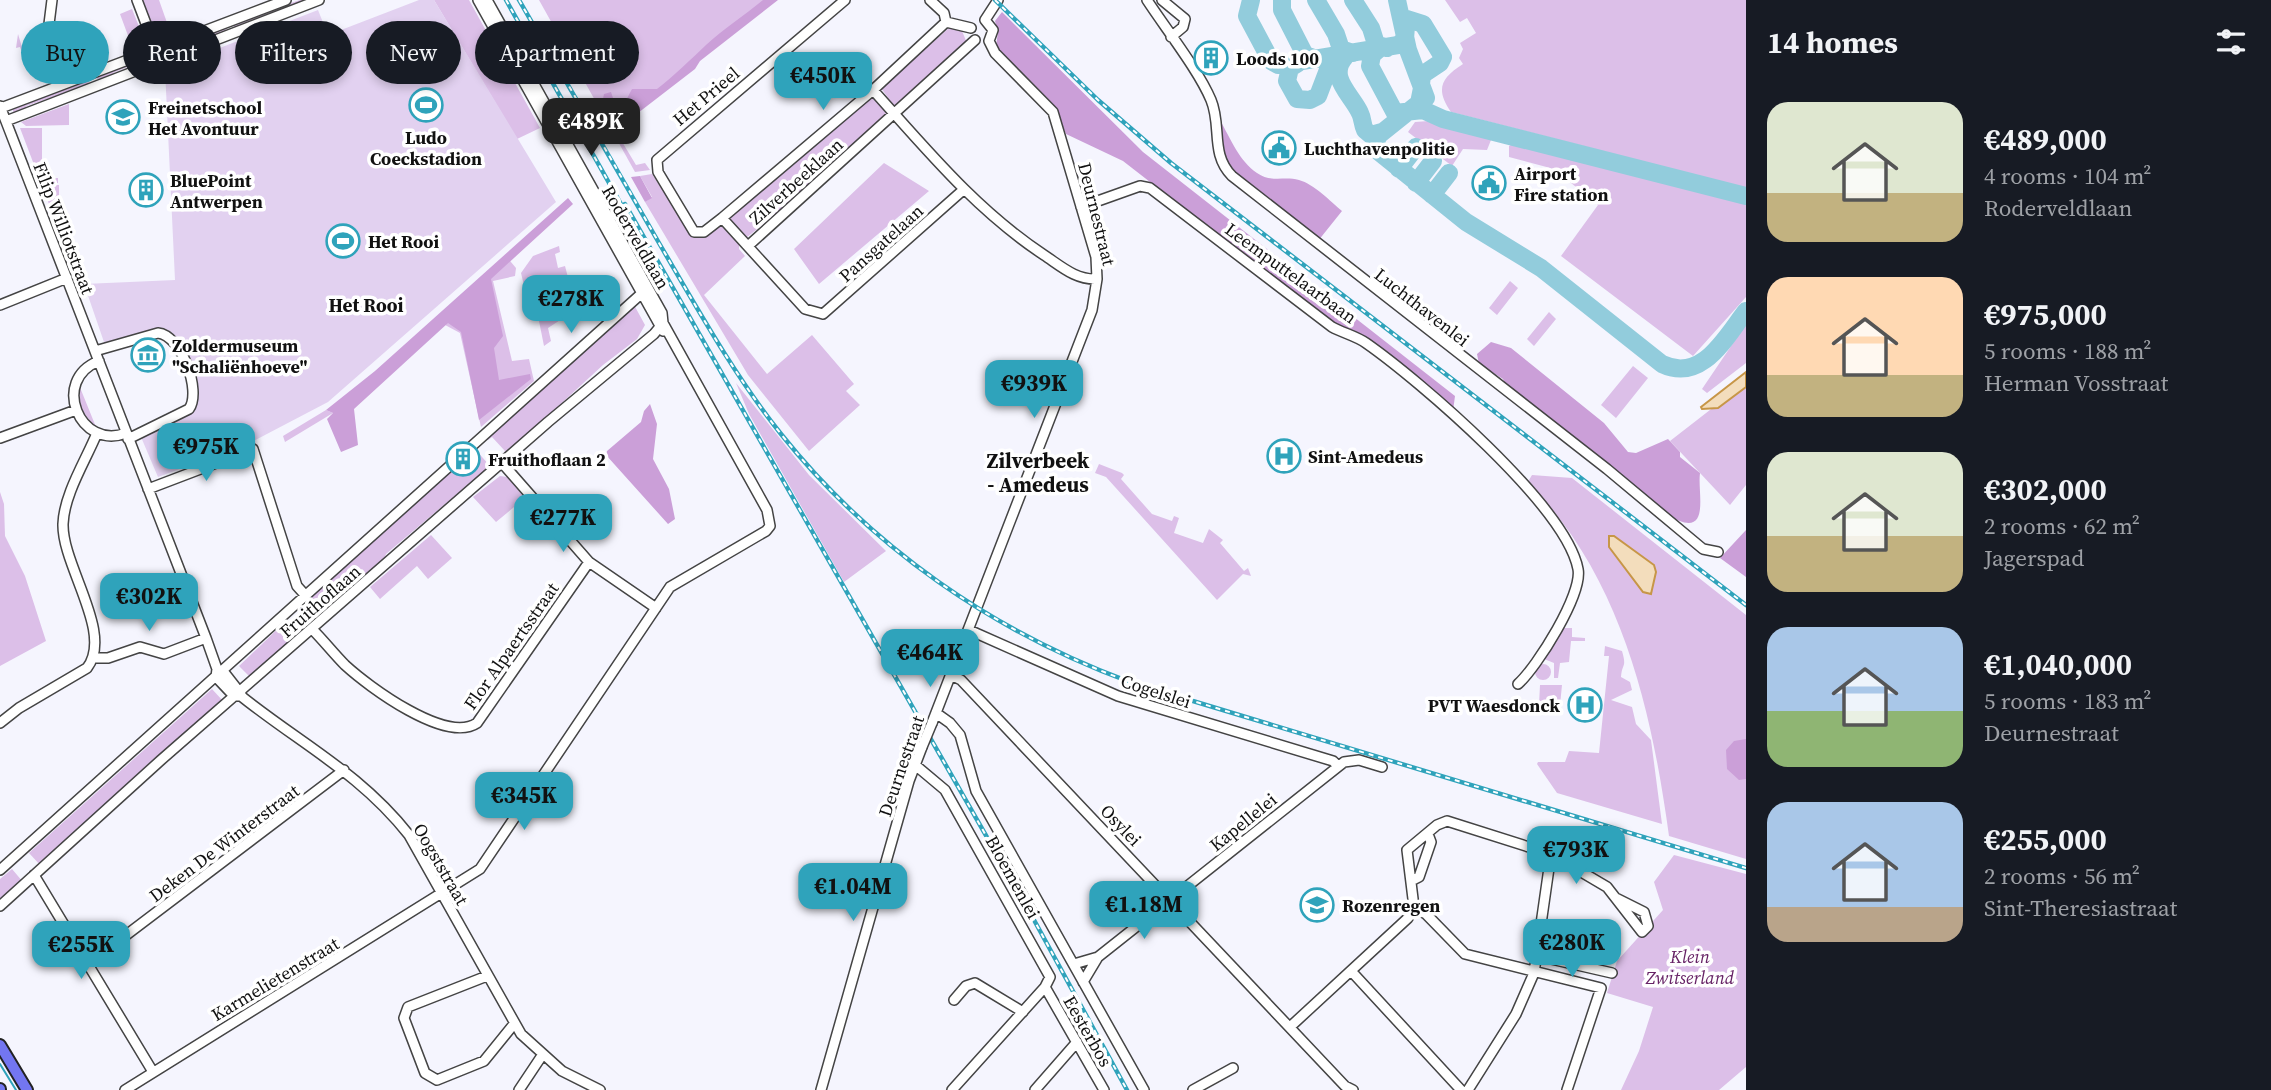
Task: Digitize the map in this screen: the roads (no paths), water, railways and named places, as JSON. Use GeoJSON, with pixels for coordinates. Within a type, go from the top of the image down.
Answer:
{"type":"FeatureCollection","features":[{"type":"Feature","properties":{"kind":"main road"},"geometry":{"type":"LineString","coordinates":[[0,1045],[27,1090]]}},
{"type":"Feature","properties":{"kind":"street"},"geometry":{"type":"LineString","coordinates":[[49,21],[52,0]]}},
{"type":"Feature","properties":{"kind":"street"},"geometry":{"type":"LineString","coordinates":[[137,0],[145,21]]}},
{"type":"Feature","properties":{"kind":"street"},"geometry":{"type":"LineString","coordinates":[[221,25],[286,0]]}},
{"type":"Feature","properties":{"kind":"street"},"geometry":{"type":"LineString","coordinates":[[6,121],[319,0]]}},
{"type":"Feature","properties":{"kind":"street","name":"Roderveldlaan"},"geometry":{"type":"LineString","coordinates":[[478,0],[641,294],[674,342],[770,520]]}},
{"type":"Feature","properties":{"kind":"street","name":"Roderveldlaan"},"geometry":{"type":"LineString","coordinates":[[487,0],[662,313],[662,326]]}},
{"type":"Feature","properties":{"kind":"street","name":"Het Prieel"},"geometry":{"type":"LineString","coordinates":[[701,233],[691,229],[658,172],[657,160],[845,0]]}},
{"type":"Feature","properties":{"kind":"street"},"geometry":{"type":"LineString","coordinates":[[930,0],[944,13],[946,22],[971,28]]}},
{"type":"Feature","properties":{"kind":"street"},"geometry":{"type":"LineString","coordinates":[[971,28],[977,21],[985,20],[998,0]]}},
{"type":"Feature","properties":{"kind":"street","name":"Luchthavenlei"},"geometry":{"type":"LineString","coordinates":[[1147,0],[1212,102],[1219,157],[1222,166],[1232,176],[1607,469],[1703,549],[1718,552]]}},
{"type":"Feature","properties":{"kind":"street"},"geometry":{"type":"LineString","coordinates":[[1162,0],[1185,19],[1181,30],[1171,37]]}},
{"type":"Feature","properties":{"kind":"street","name":"Deurnestraat"},"geometry":{"type":"LineString","coordinates":[[821,1090],[914,764],[951,676],[1092,310],[1097,279],[1096,257],[1053,112],[995,53],[989,41],[993,30],[985,20]]}},
{"type":"Feature","properties":{"kind":"street"},"geometry":{"type":"LineString","coordinates":[[228,22],[232,33]]}},
{"type":"Feature","properties":{"kind":"street","name":"Zilverbeeklaan"},"geometry":{"type":"LineString","coordinates":[[701,233],[873,90],[946,22]]}},
{"type":"Feature","properties":{"kind":"street"},"geometry":{"type":"LineString","coordinates":[[971,28],[975,40],[989,41]]}},
{"type":"Feature","properties":{"kind":"street","name":"Zilverbeeklaan"},"geometry":{"type":"LineString","coordinates":[[722,218],[748,246],[975,40]]}},
{"type":"Feature","properties":{"kind":"street"},"geometry":{"type":"LineString","coordinates":[[0,107],[65,84]]}},
{"type":"Feature","properties":{"kind":"street"},"geometry":{"type":"LineString","coordinates":[[873,90],[962,191],[1030,246],[1078,278],[1097,279]]}},
{"type":"Feature","properties":{"kind":"street","name":"Filip Williotstraat"},"geometry":{"type":"LineString","coordinates":[[0,107],[219,673]]}},
{"type":"Feature","properties":{"kind":"street","name":"Leemputtelaarbaan"},"geometry":{"type":"LineString","coordinates":[[1082,208],[1140,186],[1150,188],[1332,327],[1365,342],[1452,414],[1499,458],[1551,518],[1573,554],[1579,576],[1571,604],[1536,662],[1518,684]]}},
{"type":"Feature","properties":{"kind":"street","name":"Pansgatelaan"},"geometry":{"type":"LineString","coordinates":[[748,246],[805,309],[818,314],[831,310],[962,191]]}},
{"type":"Feature","properties":{"kind":"street"},"geometry":{"type":"LineString","coordinates":[[0,305],[67,278]]}},
{"type":"Feature","properties":{"kind":"street"},"geometry":{"type":"LineString","coordinates":[[641,294],[653,297]]}},
{"type":"Feature","properties":{"kind":"street","name":"Fruithoflaan"},"geometry":{"type":"LineString","coordinates":[[0,870],[641,294]]}},
{"type":"Feature","properties":{"kind":"street","name":"Fruithoflaan"},"geometry":{"type":"LineString","coordinates":[[0,906],[501,461],[662,326]]}},
{"type":"Feature","properties":{"kind":"street"},"geometry":{"type":"LineString","coordinates":[[95,351],[154,334],[166,334],[175,341],[189,373],[194,393],[189,409],[127,436],[97,433],[86,425],[76,410],[74,395],[79,376],[86,367],[99,361]]}},
{"type":"Feature","properties":{"kind":"street"},"geometry":{"type":"LineString","coordinates":[[0,438],[76,410]]}},
{"type":"Feature","properties":{"kind":"street"},"geometry":{"type":"LineString","coordinates":[[0,723],[19,708],[88,668],[95,658],[97,641],[66,548],[63,521],[97,433]]}},
{"type":"Feature","properties":{"kind":"street"},"geometry":{"type":"LineString","coordinates":[[148,489],[253,449],[297,586],[306,596]]}},
{"type":"Feature","properties":{"kind":"street"},"geometry":{"type":"LineString","coordinates":[[501,461],[589,562],[656,608]]}},
{"type":"Feature","properties":{"kind":"street","name":"Karmelietenstraat"},"geometry":{"type":"LineString","coordinates":[[125,1090],[480,869],[674,583],[766,531],[770,520]]}},
{"type":"Feature","properties":{"kind":"street","name":"Flor Alpaertsstraat"},"geometry":{"type":"LineString","coordinates":[[312,629],[347,667],[403,707],[454,728],[467,728],[477,723],[589,562]]}},
{"type":"Feature","properties":{"kind":"street","name":"Cogelslei"},"geometry":{"type":"LineString","coordinates":[[969,630],[1118,696],[1333,761],[1338,766]]}},
{"type":"Feature","properties":{"kind":"street"},"geometry":{"type":"LineString","coordinates":[[95,658],[108,658],[140,647],[164,654],[206,638]]}},
{"type":"Feature","properties":{"kind":"street","name":"Oogststraat"},"geometry":{"type":"LineString","coordinates":[[219,673],[238,695],[368,789],[409,835],[514,1024],[562,1071],[600,1090]]}},
{"type":"Feature","properties":{"kind":"street","name":"Osylei"},"geometry":{"type":"LineString","coordinates":[[951,676],[961,680],[1351,1090]]}},
{"type":"Feature","properties":{"kind":"street"},"geometry":{"type":"LineString","coordinates":[[936,713],[960,735],[976,791],[1143,1090]]}},
{"type":"Feature","properties":{"kind":"street"},"geometry":{"type":"LineString","coordinates":[[1338,766],[1355,759],[1382,767]]}},
{"type":"Feature","properties":{"kind":"street","name":"Bloemenlei"},"geometry":{"type":"LineString","coordinates":[[914,764],[936,779],[949,797],[1049,975],[1045,987]]}},
{"type":"Feature","properties":{"kind":"street","name":"Kapellelei"},"geometry":{"type":"LineString","coordinates":[[1083,982],[1098,957],[1338,766]]}},
{"type":"Feature","properties":{"kind":"street","name":"Deken De Winterstraat"},"geometry":{"type":"LineString","coordinates":[[88,964],[344,771]]}},
{"type":"Feature","properties":{"kind":"street"},"geometry":{"type":"LineString","coordinates":[[1292,1027],[1408,918],[1414,907],[1413,880],[1409,876],[1407,850],[1437,825],[1447,821],[1552,854],[1607,887],[1616,898]]}},
{"type":"Feature","properties":{"kind":"street"},"geometry":{"type":"LineString","coordinates":[[1413,880],[1419,877],[1431,842],[1428,834]]}},
{"type":"Feature","properties":{"kind":"street"},"geometry":{"type":"LineString","coordinates":[[1468,1090],[1516,1014],[1534,972],[1552,854]]}},
{"type":"Feature","properties":{"kind":"street"},"geometry":{"type":"LineString","coordinates":[[34,875],[153,1072]]}},
{"type":"Feature","properties":{"kind":"street"},"geometry":{"type":"LineString","coordinates":[[1414,907],[1426,914],[1465,954],[1601,988],[1567,1090]]}},
{"type":"Feature","properties":{"kind":"street"},"geometry":{"type":"LineString","coordinates":[[1538,956],[1612,973]]}},
{"type":"Feature","properties":{"kind":"street","name":"Kapellelei"},"geometry":{"type":"LineString","coordinates":[[1074,964],[1098,957]]}},
{"type":"Feature","properties":{"kind":"street"},"geometry":{"type":"LineString","coordinates":[[1352,972],[1461,1090]]}},
{"type":"Feature","properties":{"kind":"street"},"geometry":{"type":"LineString","coordinates":[[486,976],[408,1007],[405,1011],[404,1018],[425,1073],[437,1080],[484,1061],[514,1024]]}},
{"type":"Feature","properties":{"kind":"street"},"geometry":{"type":"LineString","coordinates":[[954,1000],[967,986],[975,984],[1023,1012]]}},
{"type":"Feature","properties":{"kind":"street"},"geometry":{"type":"LineString","coordinates":[[951,1090],[1045,987]]}},
{"type":"Feature","properties":{"kind":"street","name":"Eesterbos"},"geometry":{"type":"LineString","coordinates":[[1045,987],[1104,1090]]}},
{"type":"Feature","properties":{"kind":"street"},"geometry":{"type":"LineString","coordinates":[[1035,1090],[1077,1042]]}},
{"type":"Feature","properties":{"kind":"street"},"geometry":{"type":"LineString","coordinates":[[519,1090],[543,1054]]}},
{"type":"Feature","properties":{"kind":"street"},"geometry":{"type":"LineString","coordinates":[[1193,1090],[1233,1068]]}},
{"type":"Feature","properties":{"kind":"tram line"},"geometry":{"type":"LineString","coordinates":[[0,1064],[16,1090]]}},
{"type":"Feature","properties":{"kind":"railway"},"geometry":{"type":"LineString","coordinates":[[506,0],[626,213]]}},
{"type":"Feature","properties":{"kind":"railway"},"geometry":{"type":"LineString","coordinates":[[519,0],[702,316],[764,412],[817,475],[855,514],[939,582],[984,612],[1031,638],[1130,682],[1746,868]]}},
{"type":"Feature","properties":{"kind":"railway"},"geometry":{"type":"LineString","coordinates":[[995,0],[1098,100],[1171,163],[1746,605]]}},
{"type":"Feature","properties":{"kind":"railway"},"geometry":{"type":"LineString","coordinates":[[625,204],[1028,909],[1127,1090]]}},
{"type":"Feature","properties":{"kind":"place","name":"Loods 100"},"geometry":{"type":"Point","coordinates":[1211,58]}},
{"type":"Feature","properties":{"kind":"place","name":"Ludo Coeckstadion"},"geometry":{"type":"Point","coordinates":[426,105]}},
{"type":"Feature","properties":{"kind":"place","name":"Freinetschool Het Avontuur"},"geometry":{"type":"Point","coordinates":[123,117]}},
{"type":"Feature","properties":{"kind":"place","name":"Luchthavenpolitie"},"geometry":{"type":"Point","coordinates":[1279,148]}},
{"type":"Feature","properties":{"kind":"place","name":"Airport Fire station"},"geometry":{"type":"Point","coordinates":[1489,183]}},
{"type":"Feature","properties":{"kind":"place","name":"BluePoint Antwerpen"},"geometry":{"type":"Point","coordinates":[146,190]}},
{"type":"Feature","properties":{"kind":"place","name":"Het Rooi"},"geometry":{"type":"Point","coordinates":[343,241]}},
{"type":"Feature","properties":{"kind":"place","name":"Zoldermuseum \"Schaliënhoeve\""},"geometry":{"type":"Point","coordinates":[148,355]}},
{"type":"Feature","properties":{"kind":"place","name":"Sint-Amedeus"},"geometry":{"type":"Point","coordinates":[1284,456]}},
{"type":"Feature","properties":{"kind":"place","name":"Fruithoflaan 2"},"geometry":{"type":"Point","coordinates":[463,459]}},
{"type":"Feature","properties":{"kind":"place","name":"PVT Waesdonck"},"geometry":{"type":"Point","coordinates":[1585,705]}},
{"type":"Feature","properties":{"kind":"place","name":"Rozenregen"},"geometry":{"type":"Point","coordinates":[1317,905]}},
{"type":"Feature","properties":{"kind":"district","name":"Het Rooi"},"geometry":{"type":"Point","coordinates":[366,305]}},
{"type":"Feature","properties":{"kind":"district","name":"Zilverbeek - Amedeus"},"geometry":{"type":"Point","coordinates":[1038,472]}},
{"type":"Feature","properties":{"kind":"park label","name":"Klein Zwitserland"},"geometry":{"type":"Point","coordinates":[1690,966]}}]}
